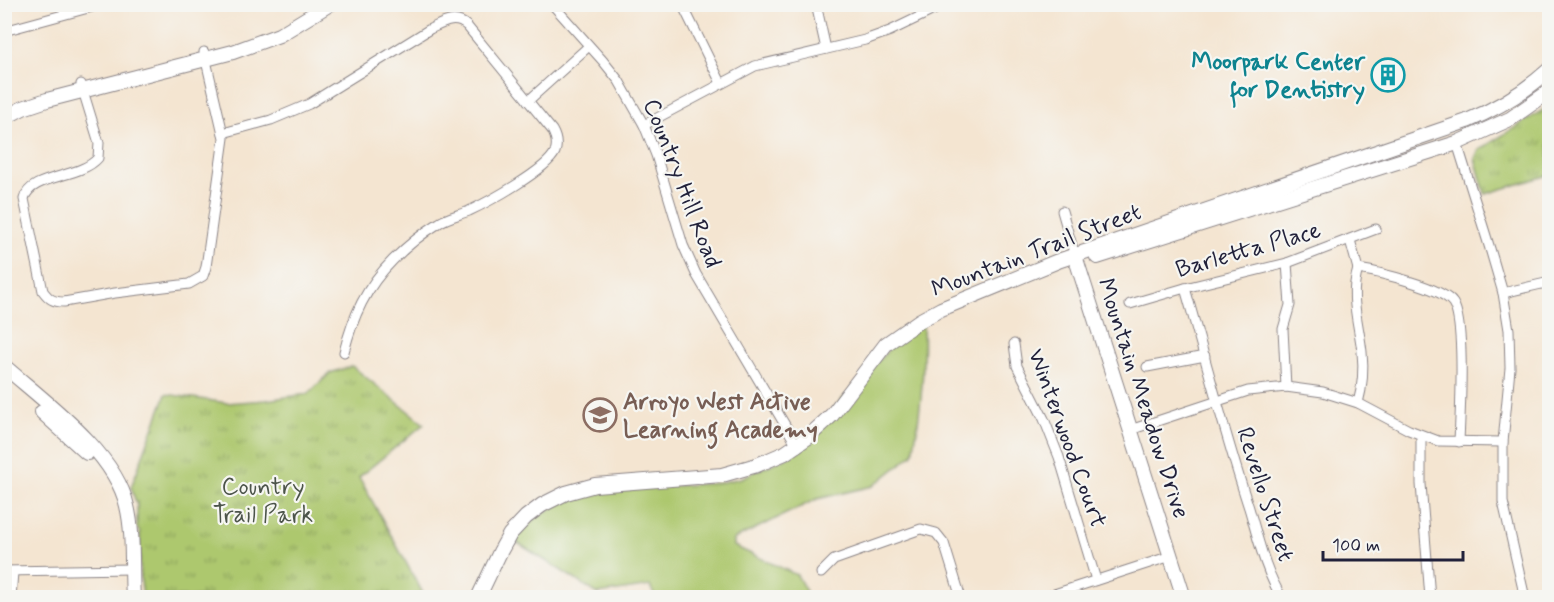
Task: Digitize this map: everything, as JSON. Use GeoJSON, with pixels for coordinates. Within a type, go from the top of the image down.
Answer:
{"type":"FeatureCollection","features":[{"type":"Feature","properties":{"kind":"street"},"geometry":{"type":"LineString","coordinates":[[4,31],[103,4]]}},
{"type":"Feature","properties":{"kind":"street"},"geometry":{"type":"LineString","coordinates":[[205,56],[276,28],[314,4]]}},
{"type":"Feature","properties":{"kind":"street"},"geometry":{"type":"LineString","coordinates":[[4,118],[23,108],[82,87],[279,35],[330,4]]}},
{"type":"Feature","properties":{"kind":"street","name":"Country Hill Road"},"geometry":{"type":"LineString","coordinates":[[552,4],[619,81],[644,125],[656,154],[683,245],[696,274],[798,447]]}},
{"type":"Feature","properties":{"kind":"street"},"geometry":{"type":"LineString","coordinates":[[682,4],[721,83]]}},
{"type":"Feature","properties":{"kind":"street"},"geometry":{"type":"LineString","coordinates":[[816,4],[826,49]]}},
{"type":"Feature","properties":{"kind":"street"},"geometry":{"type":"LineString","coordinates":[[644,125],[755,66],[890,31],[946,4]]}},
{"type":"Feature","properties":{"kind":"street"},"geometry":{"type":"LineString","coordinates":[[224,133],[271,120],[300,108],[430,29],[446,21],[454,20],[461,21],[467,26],[555,136],[556,149],[551,159],[495,197],[439,223],[380,273],[360,302],[344,352]]}},
{"type":"Feature","properties":{"kind":"street"},"geometry":{"type":"LineString","coordinates":[[528,101],[589,46]]}},
{"type":"Feature","properties":{"kind":"street"},"geometry":{"type":"LineString","coordinates":[[82,87],[99,143],[98,158],[79,172],[36,183],[26,193],[24,199],[40,283],[49,298],[55,302],[189,284],[203,276],[206,267],[222,162],[224,133],[205,56]]}},
{"type":"Feature","properties":{"kind":"street","name":"Mountain Trail Street"},"geometry":{"type":"LineString","coordinates":[[484,597],[497,567],[513,540],[537,516],[555,505],[573,497],[597,491],[718,483],[762,470],[798,447],[832,415],[886,344],[941,309],[972,295],[1077,260],[1492,111],[1550,69]]}},
{"type":"Feature","properties":{"kind":"street"},"geometry":{"type":"LineString","coordinates":[[4,109],[46,92],[82,87]]}},
{"type":"Feature","properties":{"kind":"street","name":"Mountain Trail Street"},"geometry":{"type":"LineString","coordinates":[[1077,260],[1456,143],[1510,119],[1550,92]]}},
{"type":"Feature","properties":{"kind":"street"},"geometry":{"type":"LineString","coordinates":[[1456,143],[1503,293],[1510,348],[1503,442],[1503,502],[1525,597]]}},
{"type":"Feature","properties":{"kind":"street","name":"Mountain Meadow Drive"},"geometry":{"type":"LineString","coordinates":[[1062,212],[1185,597]]}},
{"type":"Feature","properties":{"kind":"street","name":"Barletta Place"},"geometry":{"type":"LineString","coordinates":[[1130,304],[1287,263],[1376,229]]}},
{"type":"Feature","properties":{"kind":"street"},"geometry":{"type":"LineString","coordinates":[[1350,240],[1358,269],[1353,293],[1364,368],[1358,403]]}},
{"type":"Feature","properties":{"kind":"street"},"geometry":{"type":"LineString","coordinates":[[1286,387],[1283,329],[1290,305],[1287,263]]}},
{"type":"Feature","properties":{"kind":"street"},"geometry":{"type":"LineString","coordinates":[[1358,269],[1375,271],[1412,283],[1453,302],[1460,337],[1459,442]]}},
{"type":"Feature","properties":{"kind":"street"},"geometry":{"type":"LineString","coordinates":[[1503,293],[1550,282]]}},
{"type":"Feature","properties":{"kind":"street","name":"Revello Street"},"geometry":{"type":"LineString","coordinates":[[1185,288],[1219,412],[1274,584],[1282,597]]}},
{"type":"Feature","properties":{"kind":"street","name":"Winterwood Court"},"geometry":{"type":"LineString","coordinates":[[1014,344],[1019,373],[1044,419],[1059,458],[1096,580]]}},
{"type":"Feature","properties":{"kind":"street"},"geometry":{"type":"LineString","coordinates":[[1147,367],[1205,356]]}},
{"type":"Feature","properties":{"kind":"street"},"geometry":{"type":"LineString","coordinates":[[4,366],[98,450],[111,468],[128,508],[130,526],[124,597]]}},
{"type":"Feature","properties":{"kind":"street"},"geometry":{"type":"LineString","coordinates":[[4,378],[92,457],[101,470],[111,487],[119,510],[133,597]]}},
{"type":"Feature","properties":{"kind":"street"},"geometry":{"type":"LineString","coordinates":[[1130,430],[1248,391],[1286,387],[1323,392],[1358,403],[1421,435],[1438,441],[1503,442]]}},
{"type":"Feature","properties":{"kind":"street"},"geometry":{"type":"LineString","coordinates":[[1421,435],[1421,484],[1430,597]]}},
{"type":"Feature","properties":{"kind":"street","name":"Mountain Trail Street"},"geometry":{"type":"LineString","coordinates":[[478,597],[510,534],[526,518],[556,497],[595,485],[731,473],[757,465],[798,447]]}},
{"type":"Feature","properties":{"kind":"street"},"geometry":{"type":"LineString","coordinates":[[821,573],[831,562],[855,553],[921,530],[933,531],[944,543],[961,597]]}},
{"type":"Feature","properties":{"kind":"street"},"geometry":{"type":"LineString","coordinates":[[1042,597],[1171,556]]}},
{"type":"Feature","properties":{"kind":"street"},"geometry":{"type":"LineString","coordinates":[[11,597],[9,571],[127,569]]}},
{"type":"Feature","properties":{"kind":"green space"},"geometry":{"type":"Polygon","coordinates":[[[1549,106],[1549,175],[1485,194],[1475,158],[1479,150],[1549,106]]]}},
{"type":"Feature","properties":{"kind":"green space"},"geometry":{"type":"Polygon","coordinates":[[[923,325],[922,389],[913,454],[873,486],[817,499],[734,539],[734,546],[797,575],[809,597],[655,597],[650,586],[598,594],[513,540],[537,516],[573,497],[597,491],[718,483],[741,478],[788,457],[893,345],[923,325]]]}},
{"type":"Feature","properties":{"kind":"green space","name":"Country Trail Park"},"geometry":{"type":"Polygon","coordinates":[[[352,366],[424,424],[359,477],[425,597],[143,597],[140,574],[140,532],[137,529],[137,506],[131,487],[166,394],[227,403],[308,394],[330,373],[352,366]]]}},
{"type":"Feature","properties":{"kind":"place","name":"Moorpark Center for Dentistry"},"geometry":{"type":"Point","coordinates":[1388,75]}},
{"type":"Feature","properties":{"kind":"place","name":"Arroyo West Active Learning Academy"},"geometry":{"type":"Point","coordinates":[600,415]}}]}
